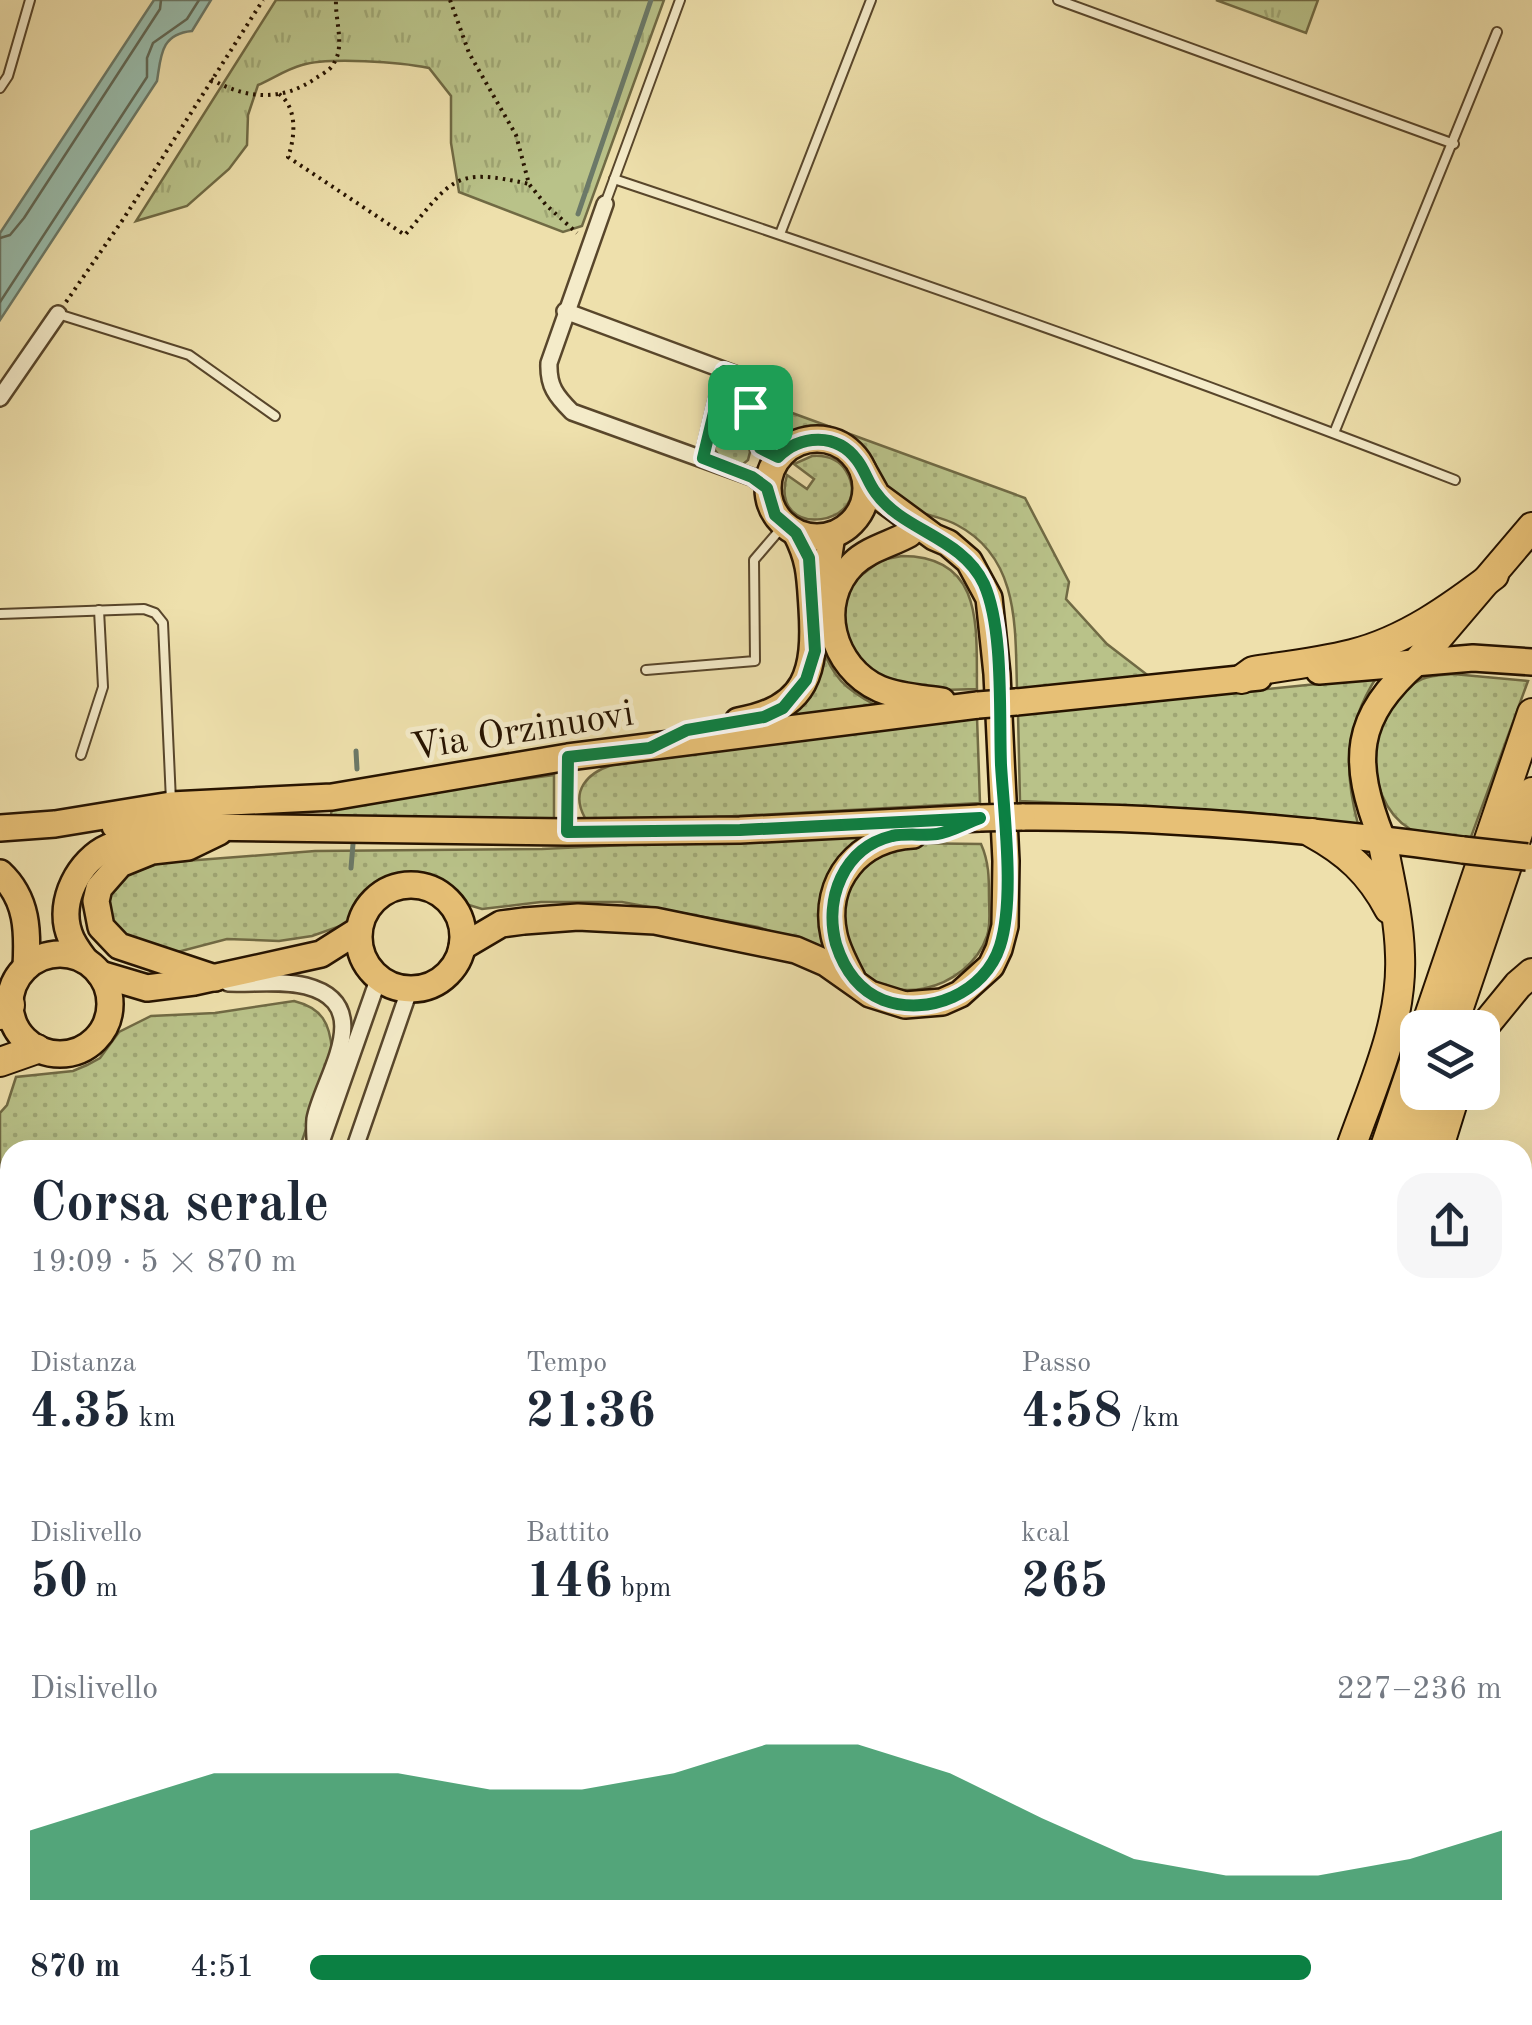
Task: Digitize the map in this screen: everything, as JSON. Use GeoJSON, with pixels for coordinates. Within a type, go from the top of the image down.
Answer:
{"type":"FeatureCollection","features":[{"type":"Feature","properties":{"kind":"highway"},"geometry":{"type":"LineString","coordinates":[[1418,661],[1532,527]]}},
{"type":"Feature","properties":{"kind":"highway"},"geometry":{"type":"LineString","coordinates":[[1242,679],[1253,671],[1356,654],[1397,637],[1461,600],[1494,574]]}},
{"type":"Feature","properties":{"kind":"highway"},"geometry":{"type":"LineString","coordinates":[[1431,1010],[1532,713]]}},
{"type":"Feature","properties":{"kind":"highway"},"geometry":{"type":"LineString","coordinates":[[1458,1010],[1532,792]]}},
{"type":"Feature","properties":{"kind":"highway"},"geometry":{"type":"LineString","coordinates":[[1312,832],[1354,860],[1375,883],[1397,923]]}},
{"type":"Feature","properties":{"kind":"highway"},"geometry":{"type":"LineString","coordinates":[[1353,1140],[1396,1014],[1400,954],[1382,839]]}},
{"type":"Feature","properties":{"kind":"highway"},"geometry":{"type":"LineString","coordinates":[[1497,1010],[1532,972]]}},
{"type":"Feature","properties":{"kind":"highway"},"geometry":{"type":"LineString","coordinates":[[0,1062],[37,1048]]}},
{"type":"Feature","properties":{"kind":"highway"},"geometry":{"type":"LineString","coordinates":[[1387,1140],[1400,1103]]}},
{"type":"Feature","properties":{"kind":"highway"},"geometry":{"type":"LineString","coordinates":[[1415,1140],[1424,1110]]}},
{"type":"Feature","properties":{"kind":"highway"},"geometry":{"type":"LineString","coordinates":[[1441,1140],[1450,1110]]}},
{"type":"Feature","properties":{"kind":"main road"},"geometry":{"type":"LineString","coordinates":[[650,748],[687,730],[764,717],[783,708],[797,694],[815,651],[809,558],[772,510],[767,488],[778,457],[799,442],[826,440],[846,448],[877,496],[921,535]]}},
{"type":"Feature","properties":{"kind":"main road"},"geometry":{"type":"LineString","coordinates":[[863,470],[865,501],[841,530],[826,574],[832,629],[840,652],[863,679],[900,695],[975,706]]}},
{"type":"Feature","properties":{"kind":"main road"},"geometry":{"type":"LineString","coordinates":[[457,912],[501,924],[578,917],[655,922],[796,950],[826,962],[870,994],[905,1006],[942,1002],[960,994],[991,966],[1000,950],[1005,926],[1006,861],[994,620],[982,580],[948,543],[921,535],[841,530],[816,538],[790,529]]}},
{"type":"Feature","properties":{"kind":"main road"},"geometry":{"type":"LineString","coordinates":[[831,610],[854,563],[870,552],[921,535]]}},
{"type":"Feature","properties":{"kind":"main road","name":"Via Orzinuovi"},"geometry":{"type":"LineString","coordinates":[[0,828],[56,824],[172,806],[332,797],[568,757],[975,706],[1418,661],[1473,658],[1532,662]]}},
{"type":"Feature","properties":{"kind":"main road"},"geometry":{"type":"LineString","coordinates":[[1382,839],[1364,788],[1363,745],[1377,704],[1418,661]]}},
{"type":"Feature","properties":{"kind":"main road","name":"Via Orzinuovi"},"geometry":{"type":"LineString","coordinates":[[56,824],[224,830],[567,832],[1122,816],[1382,839],[1529,858]]}},
{"type":"Feature","properties":{"kind":"main road"},"geometry":{"type":"LineString","coordinates":[[852,979],[838,950],[832,913],[833,896],[848,865],[876,842],[894,836],[940,834],[980,818]]}},
{"type":"Feature","properties":{"kind":"main road"},"geometry":{"type":"LineString","coordinates":[[108,1018],[107,988],[69,936],[66,918],[68,896],[88,862],[104,849],[120,843],[190,838],[224,830]]}},
{"type":"Feature","properties":{"kind":"main road"},"geometry":{"type":"LineString","coordinates":[[205,980],[119,946],[100,928],[96,901],[99,888],[120,864],[152,851],[188,847],[224,830]]}},
{"type":"Feature","properties":{"kind":"main road"},"geometry":{"type":"LineString","coordinates":[[0,873],[18,896],[26,918],[26,967],[5,1010],[17,1030],[37,1048],[51,1053],[80,1050],[92,1042],[108,1018],[126,1009],[148,988]]}},
{"type":"Feature","properties":{"kind":"main road"},"geometry":{"type":"LineString","coordinates":[[321,954],[373,971],[394,986],[410,988],[436,982],[447,974],[462,948],[457,912],[448,900],[423,886],[394,888],[370,904],[359,930],[362,953],[373,971]]}},
{"type":"Feature","properties":{"kind":"main road"},"geometry":{"type":"LineString","coordinates":[[462,948],[501,924]]}},
{"type":"Feature","properties":{"kind":"main road"},"geometry":{"type":"LineString","coordinates":[[26,967],[54,954],[70,955],[148,988],[205,980],[321,954],[359,930]]}},
{"type":"Feature","properties":{"kind":"street"},"geometry":{"type":"LineString","coordinates":[[605,204],[549,363],[548,380],[554,395],[572,412],[752,477],[767,488]]}},
{"type":"Feature","properties":{"kind":"street"},"geometry":{"type":"LineString","coordinates":[[565,311],[756,382],[750,407],[752,432],[760,448],[778,457]]}},
{"type":"Feature","properties":{"kind":"street"},"geometry":{"type":"LineString","coordinates":[[0,398],[58,314]]}},
{"type":"Feature","properties":{"kind":"street"},"geometry":{"type":"LineString","coordinates":[[703,458],[724,371]]}},
{"type":"Feature","properties":{"kind":"street"},"geometry":{"type":"LineString","coordinates":[[320,1140],[373,971]]}},
{"type":"Feature","properties":{"kind":"street"},"geometry":{"type":"LineString","coordinates":[[205,980],[294,984],[315,990],[333,1004],[343,1026],[343,1039],[315,1119],[316,1140]]}},
{"type":"Feature","properties":{"kind":"street"},"geometry":{"type":"LineString","coordinates":[[357,1140],[410,988]]}},
{"type":"Feature","properties":{"kind":"lane"},"geometry":{"type":"LineString","coordinates":[[0,88],[8,76],[30,0]]}},
{"type":"Feature","properties":{"kind":"lane"},"geometry":{"type":"LineString","coordinates":[[605,204],[680,0]]}},
{"type":"Feature","properties":{"kind":"lane"},"geometry":{"type":"LineString","coordinates":[[1058,0],[1454,144]]}},
{"type":"Feature","properties":{"kind":"lane"},"geometry":{"type":"LineString","coordinates":[[780,234],[867,1]]}},
{"type":"Feature","properties":{"kind":"lane"},"geometry":{"type":"LineString","coordinates":[[1334,433],[1497,32]]}},
{"type":"Feature","properties":{"kind":"lane"},"geometry":{"type":"LineString","coordinates":[[614,180],[780,234],[1456,480]]}},
{"type":"Feature","properties":{"kind":"lane"},"geometry":{"type":"LineString","coordinates":[[58,314],[190,355],[274,416]]}},
{"type":"Feature","properties":{"kind":"lane"},"geometry":{"type":"LineString","coordinates":[[646,670],[754,661],[754,560],[790,529]]}},
{"type":"Feature","properties":{"kind":"lane"},"geometry":{"type":"LineString","coordinates":[[0,614],[144,609],[155,613],[163,623],[172,806]]}},
{"type":"Feature","properties":{"kind":"lane"},"geometry":{"type":"LineString","coordinates":[[81,756],[103,687],[99,610]]}},
{"type":"Feature","properties":{"kind":"path"},"geometry":{"type":"LineString","coordinates":[[58,314],[263,0]]}},
{"type":"Feature","properties":{"kind":"path"},"geometry":{"type":"LineString","coordinates":[[210,79],[245,94],[279,94],[308,84],[334,66],[340,44],[336,0]]}},
{"type":"Feature","properties":{"kind":"path"},"geometry":{"type":"LineString","coordinates":[[450,0],[469,53],[516,135],[529,184],[554,213],[591,244]]}},
{"type":"Feature","properties":{"kind":"path"},"geometry":{"type":"LineString","coordinates":[[279,94],[287,100],[291,111],[294,143],[288,158],[406,235],[436,197],[456,180],[480,176],[529,184]]}},
{"type":"Feature","properties":{"kind":"path"},"geometry":{"type":"LineString","coordinates":[[567,832],[568,757]]}},
{"type":"Feature","properties":{"kind":"green space"},"geometry":{"type":"Polygon","coordinates":[[[276,0],[664,0],[582,226],[563,232],[459,192],[451,143],[451,96],[429,68],[346,61],[302,65],[258,85],[248,115],[247,145],[229,169],[187,206],[136,221],[276,0]]]}},
{"type":"Feature","properties":{"kind":"green space"},"geometry":{"type":"Polygon","coordinates":[[[1216,0],[1318,0],[1306,33],[1216,0]]]}},
{"type":"Feature","properties":{"kind":"green space"},"geometry":{"type":"Polygon","coordinates":[[[726,400],[737,402],[750,452],[742,465],[723,461],[711,445],[717,412],[726,400]]]}},
{"type":"Feature","properties":{"kind":"green space"},"geometry":{"type":"Polygon","coordinates":[[[784,410],[1025,498],[1069,582],[1066,599],[1107,644],[1150,677],[1017,689],[1010,596],[993,556],[978,539],[957,525],[906,506],[845,440],[814,432],[777,440],[768,428],[773,412],[784,410]]]}},
{"type":"Feature","properties":{"kind":"green space"},"geometry":{"type":"Polygon","coordinates":[[[812,456],[839,463],[852,490],[847,504],[836,514],[821,519],[805,518],[792,511],[785,497],[787,475],[807,489],[814,479],[794,464],[812,456]]]}},
{"type":"Feature","properties":{"kind":"green space"},"geometry":{"type":"Polygon","coordinates":[[[902,556],[929,559],[949,568],[962,582],[975,621],[977,689],[910,691],[872,679],[843,635],[845,597],[854,581],[881,560],[902,556]]]}},
{"type":"Feature","properties":{"kind":"green space"},"geometry":{"type":"Polygon","coordinates":[[[821,646],[841,681],[875,705],[789,716],[803,703],[821,646]]]}},
{"type":"Feature","properties":{"kind":"green space"},"geometry":{"type":"Polygon","coordinates":[[[1453,674],[1528,681],[1471,837],[1431,836],[1410,829],[1393,814],[1376,774],[1380,729],[1390,708],[1404,691],[1422,679],[1453,674]]]}},
{"type":"Feature","properties":{"kind":"green space"},"geometry":{"type":"Polygon","coordinates":[[[1376,678],[1358,713],[1350,748],[1350,785],[1358,824],[1245,812],[1020,801],[1018,714],[1376,678]]]}},
{"type":"Feature","properties":{"kind":"green space"},"geometry":{"type":"Polygon","coordinates":[[[977,717],[980,803],[644,821],[585,818],[579,799],[589,778],[612,765],[977,717]]]}},
{"type":"Feature","properties":{"kind":"green space"},"geometry":{"type":"Polygon","coordinates":[[[554,775],[554,819],[331,815],[337,804],[554,775]]]}},
{"type":"Feature","properties":{"kind":"green space"},"geometry":{"type":"Polygon","coordinates":[[[876,833],[853,847],[829,951],[758,927],[622,902],[541,902],[482,909],[459,902],[434,884],[401,877],[371,889],[346,924],[312,936],[279,941],[227,939],[170,954],[120,942],[104,899],[126,875],[159,863],[315,851],[542,849],[876,833]]]}},
{"type":"Feature","properties":{"kind":"green space"},"geometry":{"type":"Polygon","coordinates":[[[895,843],[981,844],[987,864],[987,936],[963,970],[924,988],[903,990],[883,985],[866,974],[850,953],[843,927],[842,905],[852,875],[864,861],[895,843]]]}},
{"type":"Feature","properties":{"kind":"green space"},"geometry":{"type":"Polygon","coordinates":[[[294,1001],[323,1018],[332,1051],[302,1140],[0,1140],[0,1113],[7,1105],[16,1077],[73,1071],[87,1065],[100,1058],[119,1032],[151,1016],[215,1013],[294,1001]]]}},
{"type":"Feature","properties":{"kind":"water"},"geometry":{"type":"Polygon","coordinates":[[[154,0],[211,0],[192,31],[174,37],[164,48],[157,81],[0,320],[0,233],[154,0]]]}},
{"type":"Feature","properties":{"kind":"waterway"},"geometry":{"type":"LineString","coordinates":[[578,214],[651,0]]}},
{"type":"Feature","properties":{"kind":"waterway"},"geometry":{"type":"LineString","coordinates":[[356,751],[357,769]]}},
{"type":"Feature","properties":{"kind":"waterway"},"geometry":{"type":"LineString","coordinates":[[351,868],[353,844]]}},
{"type":"Feature","properties":{"kind":"route"},"geometry":{"type":"LineString","coordinates":[[724,371],[756,382],[750,407],[749,422],[760,448],[778,457],[794,444],[809,440],[826,440],[846,448],[860,464],[877,496],[948,543],[969,562],[989,598],[997,674],[1006,861],[1005,926],[1000,950],[991,966],[960,994],[942,1002],[923,1006],[887,1002],[852,979],[833,932],[833,896],[848,865],[876,842],[894,836],[940,834],[980,818],[740,830],[567,832],[568,757],[650,748],[687,730],[764,717],[783,708],[806,680],[815,651],[809,558],[796,533],[775,515],[767,488],[752,477],[703,458],[724,371]]}}]}
